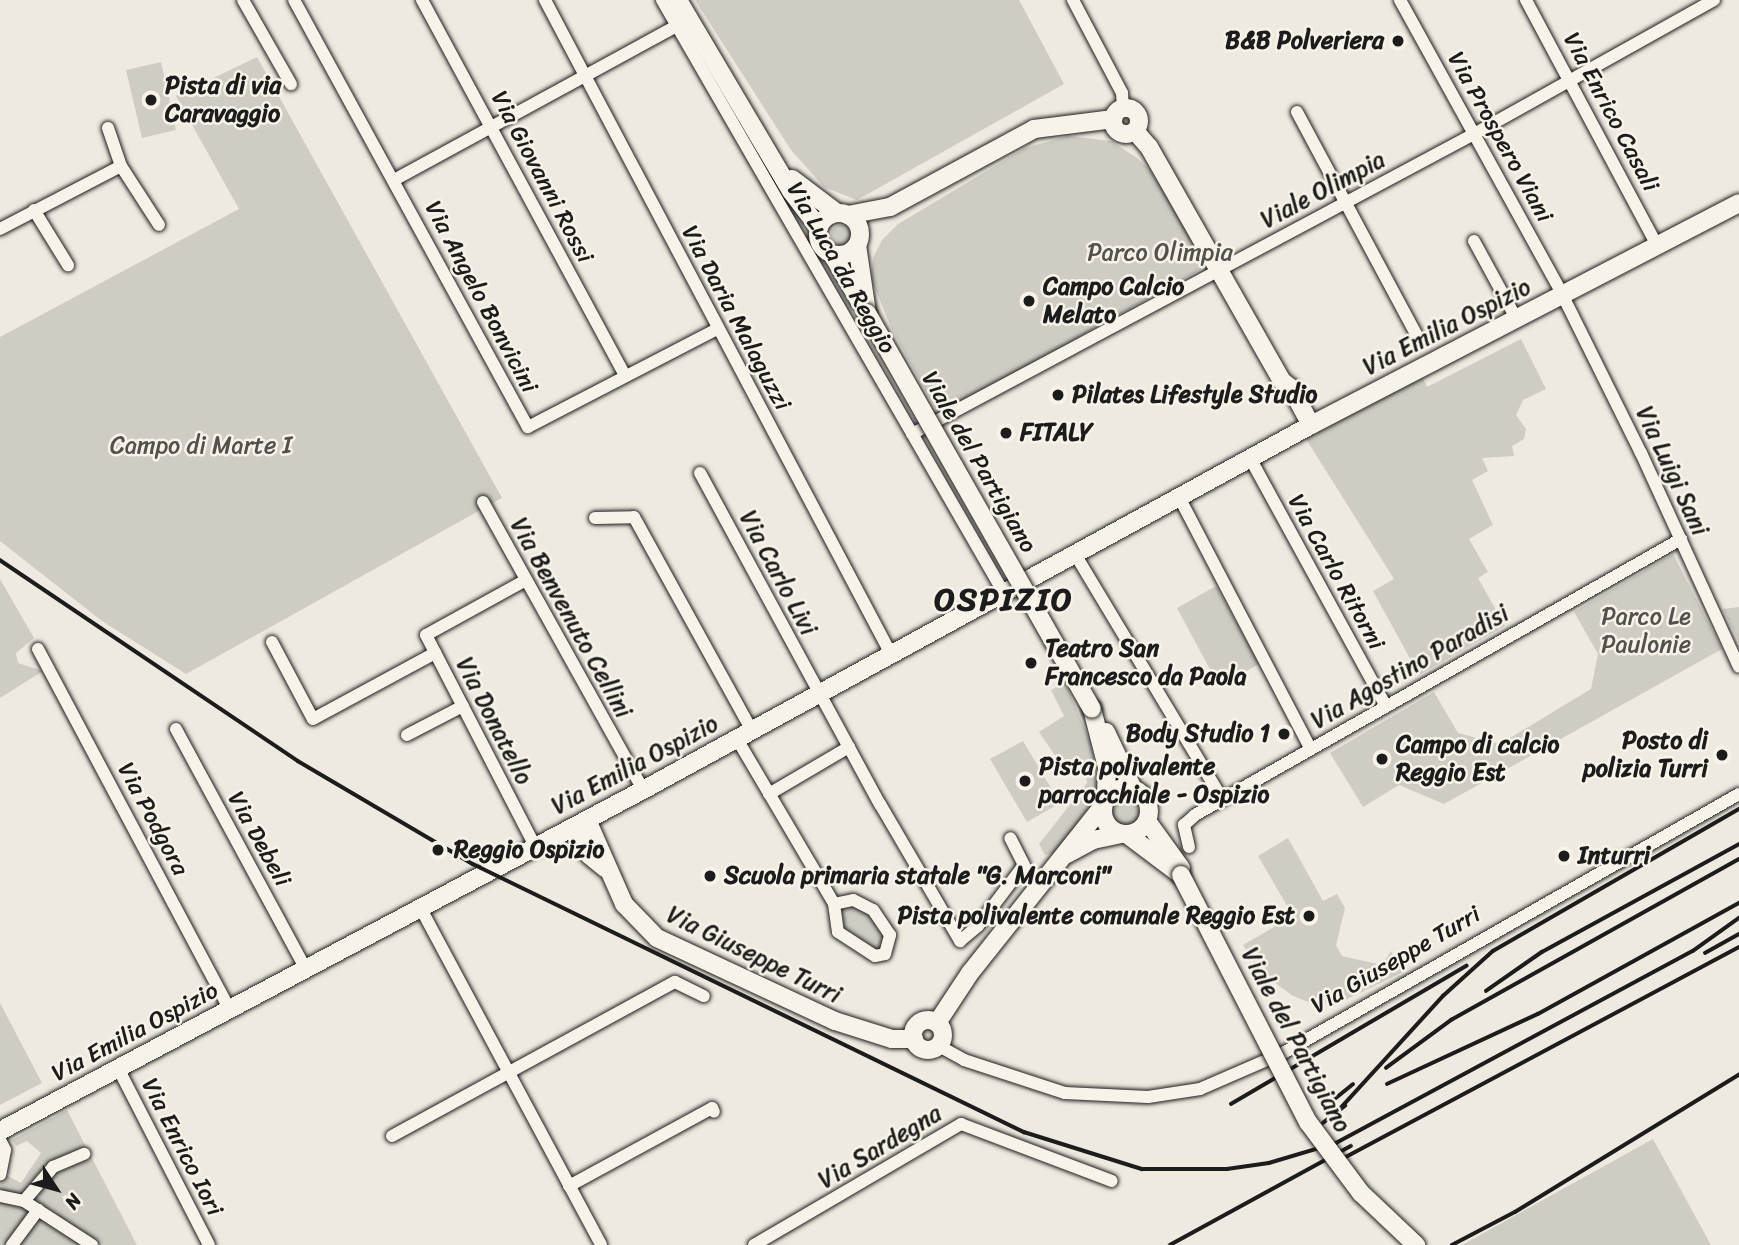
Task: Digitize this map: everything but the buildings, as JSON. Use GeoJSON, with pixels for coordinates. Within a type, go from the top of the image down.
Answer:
{"type":"FeatureCollection","features":[{"type":"Feature","properties":{"kind":"main road","name":"Viale del Partigiano"},"geometry":{"type":"LineString","coordinates":[[678,0],[783,172],[791,191],[819,228],[822,246],[832,254],[867,313],[1092,709],[1133,789],[1147,806],[1147,821],[1177,858],[1181,875],[1308,1122],[1361,1193],[1416,1245]]}},
{"type":"Feature","properties":{"kind":"main road"},"geometry":{"type":"LineString","coordinates":[[832,254],[846,254],[890,207],[1034,129],[1118,113],[1118,131],[1135,131],[1149,147],[1282,381],[1280,391],[1306,428]]}},
{"type":"Feature","properties":{"kind":"main road","name":"Viale del Partigiano"},"geometry":{"type":"LineString","coordinates":[[783,172],[857,223],[867,313]]}},
{"type":"Feature","properties":{"kind":"main road","name":"Via Emilia Ospizio"},"geometry":{"type":"LineString","coordinates":[[0,1131],[643,790],[1306,428],[1739,203]]}},
{"type":"Feature","properties":{"kind":"main road"},"geometry":{"type":"LineString","coordinates":[[819,228],[843,214],[890,207]]}},
{"type":"Feature","properties":{"kind":"main road","name":"Viale del Partigiano"},"geometry":{"type":"LineString","coordinates":[[1092,709],[1107,766],[1105,820],[1181,875]]}},
{"type":"Feature","properties":{"kind":"main road"},"geometry":{"type":"LineString","coordinates":[[937,1023],[970,973],[1114,790],[1133,789]]}},
{"type":"Feature","properties":{"kind":"main road"},"geometry":{"type":"LineString","coordinates":[[1064,856],[1093,840],[1124,835],[1147,821]]}},
{"type":"Feature","properties":{"kind":"main road","name":"Via Giuseppe Turri"},"geometry":{"type":"LineString","coordinates":[[579,824],[631,914],[669,944],[835,1021],[892,1039],[914,1039]]}},
{"type":"Feature","properties":{"kind":"main road"},"geometry":{"type":"LineString","coordinates":[[919,1023],[937,1023],[943,1032],[939,1046],[925,1050],[914,1039],[919,1023]]}},
{"type":"Feature","properties":{"kind":"street"},"geometry":{"type":"LineString","coordinates":[[243,0],[291,84]]}},
{"type":"Feature","properties":{"kind":"street","name":"Via Angelo Bonvicini"},"geometry":{"type":"LineString","coordinates":[[294,0],[528,428],[717,328]]}},
{"type":"Feature","properties":{"kind":"street","name":"Via Giovanni Rossi"},"geometry":{"type":"LineString","coordinates":[[422,0],[625,375]]}},
{"type":"Feature","properties":{"kind":"street","name":"Via Daria Malaguzzi"},"geometry":{"type":"LineString","coordinates":[[545,0],[891,654]]}},
{"type":"Feature","properties":{"kind":"street","name":"Via Luca da Reggio"},"geometry":{"type":"LineString","coordinates":[[662,0],[1004,593]]}},
{"type":"Feature","properties":{"kind":"street"},"geometry":{"type":"LineString","coordinates":[[1073,0],[1122,93],[1118,113]]}},
{"type":"Feature","properties":{"kind":"street","name":"Via Prospero Viani"},"geometry":{"type":"LineString","coordinates":[[1400,0],[1562,294]]}},
{"type":"Feature","properties":{"kind":"street","name":"Via Enrico Casali"},"geometry":{"type":"LineString","coordinates":[[1525,0],[1572,81],[1657,245]]}},
{"type":"Feature","properties":{"kind":"street","name":"Viale Olimpia"},"geometry":{"type":"LineString","coordinates":[[912,434],[1572,81],[1714,0]]}},
{"type":"Feature","properties":{"kind":"street"},"geometry":{"type":"LineString","coordinates":[[394,180],[677,26]]}},
{"type":"Feature","properties":{"kind":"street"},"geometry":{"type":"LineString","coordinates":[[1297,112],[1416,334]]}},
{"type":"Feature","properties":{"kind":"street"},"geometry":{"type":"LineString","coordinates":[[108,128],[121,166],[159,225]]}},
{"type":"Feature","properties":{"kind":"street"},"geometry":{"type":"LineString","coordinates":[[0,229],[121,166]]}},
{"type":"Feature","properties":{"kind":"street"},"geometry":{"type":"LineString","coordinates":[[34,210],[68,265]]}},
{"type":"Feature","properties":{"kind":"street"},"geometry":{"type":"LineString","coordinates":[[1474,241],[1516,318]]}},
{"type":"Feature","properties":{"kind":"street","name":"Via Luigi Sani"},"geometry":{"type":"LineString","coordinates":[[1562,294],[1739,667]]}},
{"type":"Feature","properties":{"kind":"street","name":"Via Carlo Ritorni"},"geometry":{"type":"LineString","coordinates":[[1250,458],[1386,706]]}},
{"type":"Feature","properties":{"kind":"street","name":"Via Carlo Livi"},"geometry":{"type":"LineString","coordinates":[[700,473],[819,694],[960,941],[978,926],[1024,865],[1010,838]]}},
{"type":"Feature","properties":{"kind":"street"},"geometry":{"type":"LineString","coordinates":[[1179,497],[1311,748]]}},
{"type":"Feature","properties":{"kind":"street","name":"Via Benvenuto Cellini"},"geometry":{"type":"LineString","coordinates":[[483,502],[643,790]]}},
{"type":"Feature","properties":{"kind":"street"},"geometry":{"type":"LineString","coordinates":[[596,518],[634,517],[744,735],[769,794],[834,904],[838,932],[875,956],[884,954],[890,935],[873,910],[853,900],[834,904]]}},
{"type":"Feature","properties":{"kind":"street","name":"Via Agostino Paradisi"},"geometry":{"type":"LineString","coordinates":[[1189,847],[1184,825],[1222,799],[1681,540]]}},
{"type":"Feature","properties":{"kind":"street"},"geometry":{"type":"LineString","coordinates":[[1075,554],[1222,799]]}},
{"type":"Feature","properties":{"kind":"street","name":"Via Donatello"},"geometry":{"type":"LineString","coordinates":[[526,580],[426,635],[535,846]]}},
{"type":"Feature","properties":{"kind":"street","name":"Via Donatello"},"geometry":{"type":"LineString","coordinates":[[272,642],[313,719],[435,653]]}},
{"type":"Feature","properties":{"kind":"street","name":"Via Podgora"},"geometry":{"type":"LineString","coordinates":[[38,649],[230,1010]]}},
{"type":"Feature","properties":{"kind":"street"},"geometry":{"type":"LineString","coordinates":[[407,736],[463,706]]}},
{"type":"Feature","properties":{"kind":"street","name":"Via Debeli"},"geometry":{"type":"LineString","coordinates":[[176,729],[306,969]]}},
{"type":"Feature","properties":{"kind":"street"},"geometry":{"type":"LineString","coordinates":[[769,794],[849,747]]}},
{"type":"Feature","properties":{"kind":"street","name":"Via Giuseppe Turri"},"geometry":{"type":"LineString","coordinates":[[939,1046],[964,1060],[1065,1093],[1148,1097],[1200,1089],[1284,1052],[1739,794]]}},
{"type":"Feature","properties":{"kind":"street"},"geometry":{"type":"LineString","coordinates":[[420,906],[601,1245]]}},
{"type":"Feature","properties":{"kind":"street"},"geometry":{"type":"LineString","coordinates":[[392,1136],[675,982],[704,996]]}},
{"type":"Feature","properties":{"kind":"street","name":"Via Enrico Iori"},"geometry":{"type":"LineString","coordinates":[[118,1068],[209,1245]]}},
{"type":"Feature","properties":{"kind":"street"},"geometry":{"type":"LineString","coordinates":[[569,1186],[712,1108],[714,1112]]}},
{"type":"Feature","properties":{"kind":"street","name":"Via Sardegna"},"geometry":{"type":"LineString","coordinates":[[754,1245],[961,1124],[1112,1181]]}},
{"type":"Feature","properties":{"kind":"street"},"geometry":{"type":"LineString","coordinates":[[0,1140],[5,1150],[0,1175]]}},
{"type":"Feature","properties":{"kind":"street"},"geometry":{"type":"LineString","coordinates":[[24,1201],[53,1167],[85,1154]]}},
{"type":"Feature","properties":{"kind":"street"},"geometry":{"type":"LineString","coordinates":[[0,1196],[24,1201],[92,1245]]}},
{"type":"Feature","properties":{"kind":"street"},"geometry":{"type":"LineString","coordinates":[[12,1245],[38,1210]]}},
{"type":"Feature","properties":{"kind":"green space"},"geometry":{"type":"Polygon","coordinates":[[[695,0],[1019,0],[1064,84],[857,200],[824,187],[791,150],[695,0]]]}},
{"type":"Feature","properties":{"kind":"green space","name":"Campo di Marte I"},"geometry":{"type":"Polygon","coordinates":[[[257,57],[502,498],[186,674],[102,621],[0,541],[0,337],[239,209],[176,96],[257,57]]]}},
{"type":"Feature","properties":{"kind":"green space","name":"Pista di via Caravaggio"},"geometry":{"type":"Polygon","coordinates":[[[161,62],[176,130],[142,138],[126,70],[161,62]]]}},
{"type":"Feature","properties":{"kind":"green space","name":"Parco Olimpia"},"geometry":{"type":"Polygon","coordinates":[[[1068,136],[1111,141],[1137,158],[1150,170],[1208,265],[939,415],[892,330],[871,278],[873,258],[882,240],[898,224],[1025,148],[1068,136]]]}},
{"type":"Feature","properties":{"kind":"green space"},"geometry":{"type":"Polygon","coordinates":[[[841,225],[848,228],[851,235],[848,242],[841,245],[834,242],[831,235],[834,228],[841,225]]]}},
{"type":"Feature","properties":{"kind":"green space"},"geometry":{"type":"Polygon","coordinates":[[[1521,339],[1546,389],[1523,400],[1516,415],[1526,429],[1524,439],[1512,446],[1514,456],[1482,458],[1488,471],[1472,480],[1493,525],[1469,539],[1488,572],[1478,578],[1505,626],[1419,675],[1373,591],[1394,579],[1306,439],[1422,376],[1427,387],[1521,339]]]}},
{"type":"Feature","properties":{"kind":"green space","name":"Parco Le Paulonie"},"geometry":{"type":"Polygon","coordinates":[[[1673,554],[1722,649],[1444,804],[1399,785],[1363,807],[1330,753],[1434,692],[1458,733],[1500,744],[1591,689],[1598,654],[1574,612],[1673,554]]]}},
{"type":"Feature","properties":{"kind":"green space"},"geometry":{"type":"Polygon","coordinates":[[[0,579],[34,638],[16,653],[18,663],[43,671],[0,698],[0,579]]]}},
{"type":"Feature","properties":{"kind":"green space"},"geometry":{"type":"Polygon","coordinates":[[[1216,586],[1259,664],[1219,686],[1177,608],[1216,586]]]}},
{"type":"Feature","properties":{"kind":"green space"},"geometry":{"type":"Polygon","coordinates":[[[1739,607],[1739,642],[1723,609],[1739,607]]]}},
{"type":"Feature","properties":{"kind":"green space"},"geometry":{"type":"Polygon","coordinates":[[[1065,682],[1091,744],[1099,789],[1091,809],[1055,853],[1045,855],[1039,844],[1087,783],[1084,763],[1067,773],[1039,732],[1064,716],[1051,690],[1065,682]]]}},
{"type":"Feature","properties":{"kind":"green space","name":"Pista polivalente parrocchiale - Ospizio"},"geometry":{"type":"Polygon","coordinates":[[[1023,741],[1060,803],[1027,822],[990,759],[1023,741]]]}},
{"type":"Feature","properties":{"kind":"green space"},"geometry":{"type":"Polygon","coordinates":[[[1126,799],[1135,803],[1139,812],[1135,821],[1126,825],[1117,821],[1113,812],[1117,803],[1126,799]]]}},
{"type":"Feature","properties":{"kind":"green space"},"geometry":{"type":"Polygon","coordinates":[[[1288,838],[1323,901],[1337,894],[1345,908],[1336,945],[1342,956],[1382,965],[1391,951],[1403,972],[1341,1002],[1311,1003],[1293,996],[1259,971],[1243,945],[1293,916],[1258,856],[1288,838]]]}},
{"type":"Feature","properties":{"kind":"green space"},"geometry":{"type":"Polygon","coordinates":[[[854,906],[870,915],[887,939],[879,952],[843,930],[842,909],[854,906]]]}},
{"type":"Feature","properties":{"kind":"green space"},"geometry":{"type":"Polygon","coordinates":[[[0,1003],[42,1083],[0,1105],[0,1003]]]}},
{"type":"Feature","properties":{"kind":"green space"},"geometry":{"type":"Polygon","coordinates":[[[67,1110],[137,1245],[0,1245],[0,1179],[6,1175],[21,1183],[41,1153],[27,1141],[16,1146],[12,1140],[67,1110]]]}},
{"type":"Feature","properties":{"kind":"green space"},"geometry":{"type":"Polygon","coordinates":[[[1653,1139],[1711,1245],[1462,1245],[1653,1139]]]}},
{"type":"Feature","properties":{"kind":"railway"},"geometry":{"type":"LineString","coordinates":[[0,560],[298,761],[473,864],[1024,1132],[1142,1169],[1227,1169],[1269,1163],[1336,1143],[1693,951],[1739,918]]}},
{"type":"Feature","properties":{"kind":"railway"},"geometry":{"type":"LineString","coordinates":[[1338,1111],[1443,996],[1493,951],[1739,809]]}},
{"type":"Feature","properties":{"kind":"railway"},"geometry":{"type":"LineString","coordinates":[[1486,991],[1542,952],[1739,844]]}},
{"type":"Feature","properties":{"kind":"railway"},"geometry":{"type":"LineString","coordinates":[[1386,1068],[1451,1020],[1739,859]]}},
{"type":"Feature","properties":{"kind":"railway"},"geometry":{"type":"LineString","coordinates":[[1387,1084],[1538,1014],[1739,903]]}},
{"type":"Feature","properties":{"kind":"railway"},"geometry":{"type":"LineString","coordinates":[[1705,953],[1739,934]]}},
{"type":"Feature","properties":{"kind":"railway"},"geometry":{"type":"LineString","coordinates":[[1344,1158],[1739,947]]}},
{"type":"Feature","properties":{"kind":"railway"},"geometry":{"type":"LineString","coordinates":[[1231,1104],[1466,966]]}},
{"type":"Feature","properties":{"kind":"railway"},"geometry":{"type":"LineString","coordinates":[[1452,1245],[1515,1212],[1739,1075]]}},
{"type":"Feature","properties":{"kind":"railway"},"geometry":{"type":"LineString","coordinates":[[1331,1102],[1353,1084]]}},
{"type":"Feature","properties":{"kind":"railway"},"geometry":{"type":"LineString","coordinates":[[1323,1123],[1345,1106]]}},
{"type":"Feature","properties":{"kind":"railway"},"geometry":{"type":"LineString","coordinates":[[1170,1245],[1351,1146]]}},
{"type":"Feature","properties":{"kind":"place","name":"B&B Polveriera"},"geometry":{"type":"Point","coordinates":[1398,41]}},
{"type":"Feature","properties":{"kind":"place","name":"Pista di via Caravaggio"},"geometry":{"type":"Point","coordinates":[151,100]}},
{"type":"Feature","properties":{"kind":"place","name":"Campo Calcio Melato"},"geometry":{"type":"Point","coordinates":[1029,301]}},
{"type":"Feature","properties":{"kind":"place","name":"Pilates Lifestyle Studio"},"geometry":{"type":"Point","coordinates":[1058,395]}},
{"type":"Feature","properties":{"kind":"place","name":"FITALY"},"geometry":{"type":"Point","coordinates":[1006,433]}},
{"type":"Feature","properties":{"kind":"place","name":"Teatro San Francesco da Paola"},"geometry":{"type":"Point","coordinates":[1031,663]}},
{"type":"Feature","properties":{"kind":"place","name":"Body Studio 1"},"geometry":{"type":"Point","coordinates":[1284,734]}},
{"type":"Feature","properties":{"kind":"place","name":"Posto di polizia Turri"},"geometry":{"type":"Point","coordinates":[1722,755]}},
{"type":"Feature","properties":{"kind":"place","name":"Campo di calcio Reggio Est"},"geometry":{"type":"Point","coordinates":[1382,759]}},
{"type":"Feature","properties":{"kind":"place","name":"Pista polivalente parrocchiale - Ospizio"},"geometry":{"type":"Point","coordinates":[1025,781]}},
{"type":"Feature","properties":{"kind":"place","name":"Reggio Ospizio"},"geometry":{"type":"Point","coordinates":[438,850]}},
{"type":"Feature","properties":{"kind":"place","name":"Inturri"},"geometry":{"type":"Point","coordinates":[1564,856]}},
{"type":"Feature","properties":{"kind":"place","name":"Scuola primaria statale \"G. Marconi\""},"geometry":{"type":"Point","coordinates":[710,876]}},
{"type":"Feature","properties":{"kind":"place","name":"Pista polivalente comunale Reggio Est"},"geometry":{"type":"Point","coordinates":[1309,916]}},
{"type":"Feature","properties":{"kind":"district","name":"OSPIZIO"},"geometry":{"type":"Point","coordinates":[1004,600]}}]}
